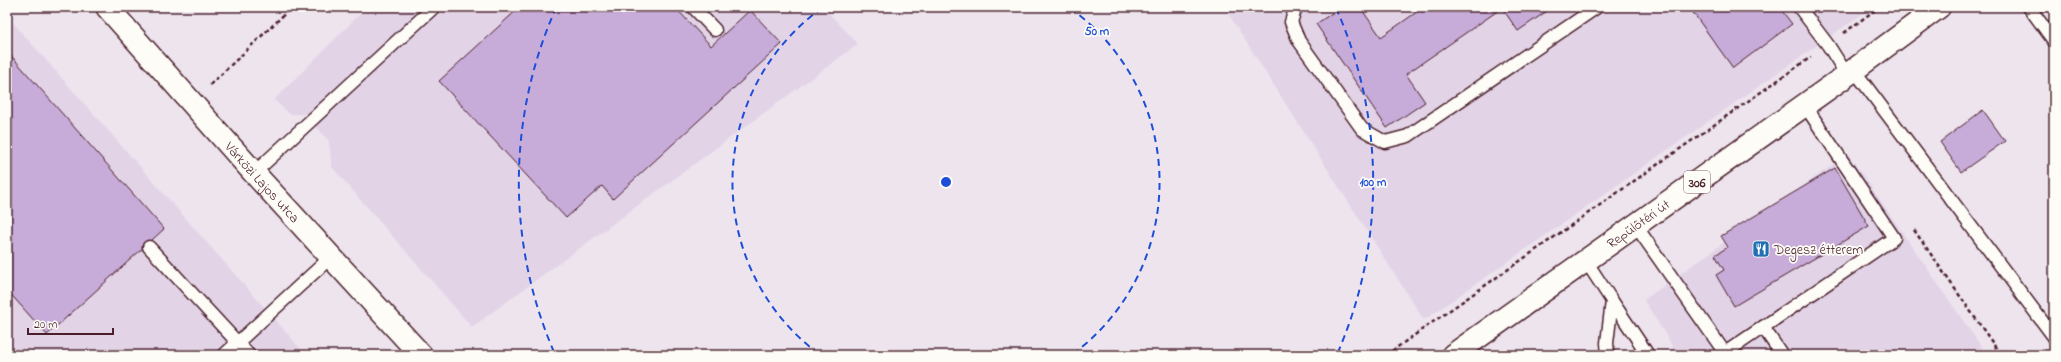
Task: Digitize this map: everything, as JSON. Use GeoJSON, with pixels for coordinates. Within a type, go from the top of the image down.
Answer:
{"type":"FeatureCollection","features":[{"type":"Feature","properties":{"kind":"main road","name":"Várközi Lajos utca"},"geometry":{"type":"LineString","coordinates":[[107,7],[254,173],[421,355]]}},
{"type":"Feature","properties":{"kind":"main road","name":"Repülőtéri út"},"geometry":{"type":"LineString","coordinates":[[1453,355],[1850,73],[1939,7]]}},
{"type":"Feature","properties":{"kind":"lane"},"geometry":{"type":"LineString","coordinates":[[254,173],[434,7]]}},
{"type":"Feature","properties":{"kind":"lane"},"geometry":{"type":"LineString","coordinates":[[693,7],[715,30]]}},
{"type":"Feature","properties":{"kind":"lane"},"geometry":{"type":"LineString","coordinates":[[1296,7],[1290,22],[1299,41],[1362,129],[1385,142],[1408,136],[1597,7]]}},
{"type":"Feature","properties":{"kind":"lane"},"geometry":{"type":"LineString","coordinates":[[1799,7],[2052,330]]}},
{"type":"Feature","properties":{"kind":"lane"},"geometry":{"type":"LineString","coordinates":[[2029,7],[2054,41]]}},
{"type":"Feature","properties":{"kind":"lane"},"geometry":{"type":"LineString","coordinates":[[1636,226],[1725,353],[1894,238],[1812,116],[1807,103]]}},
{"type":"Feature","properties":{"kind":"lane"},"geometry":{"type":"LineString","coordinates":[[149,247],[249,355]]}},
{"type":"Feature","properties":{"kind":"lane"},"geometry":{"type":"LineString","coordinates":[[224,355],[331,257]]}},
{"type":"Feature","properties":{"kind":"lane"},"geometry":{"type":"LineString","coordinates":[[1586,261],[1648,355]]}},
{"type":"Feature","properties":{"kind":"lane"},"geometry":{"type":"LineString","coordinates":[[1608,355],[1607,343],[1612,301]]}},
{"type":"Feature","properties":{"kind":"lane"},"geometry":{"type":"LineString","coordinates":[[1763,327],[1782,355]]}},
{"type":"Feature","properties":{"kind":"path"},"geometry":{"type":"LineString","coordinates":[[192,102],[292,7]]}},
{"type":"Feature","properties":{"kind":"path"},"geometry":{"type":"LineString","coordinates":[[1386,355],[1828,45],[1879,7]]}},
{"type":"Feature","properties":{"kind":"shaded area"},"geometry":{"type":"Polygon","coordinates":[[[367,7],[823,7],[858,44],[472,327],[332,167],[329,141],[305,114],[290,114],[274,100],[367,7]]]}},
{"type":"Feature","properties":{"kind":"shaded area"},"geometry":{"type":"Polygon","coordinates":[[[1224,7],[1872,7],[1424,320],[1224,7]]]}},
{"type":"Feature","properties":{"kind":"shaded area"},"geometry":{"type":"Polygon","coordinates":[[[7,16],[306,355],[7,355],[7,16]]]}},
{"type":"Feature","properties":{"kind":"shaded area"},"geometry":{"type":"Polygon","coordinates":[[[1848,154],[1987,355],[1661,355],[1673,347],[1644,300],[1848,154]]]}},
{"type":"Feature","properties":{"kind":"building"},"geometry":{"type":"Polygon","coordinates":[[[520,7],[675,7],[711,46],[750,10],[782,44],[613,199],[602,186],[566,218],[439,81],[520,7]]]}},
{"type":"Feature","properties":{"kind":"building"},"geometry":{"type":"Polygon","coordinates":[[[1341,7],[1360,7],[1381,37],[1424,7],[1553,7],[1518,31],[1502,8],[1406,74],[1425,102],[1387,128],[1316,24],[1341,7]]]}},
{"type":"Feature","properties":{"kind":"building"},"geometry":{"type":"Polygon","coordinates":[[[1689,7],[1779,7],[1792,24],[1733,68],[1689,7]]]}},
{"type":"Feature","properties":{"kind":"building"},"geometry":{"type":"Polygon","coordinates":[[[7,51],[164,229],[47,335],[7,290],[7,51]]]}},
{"type":"Feature","properties":{"kind":"building"},"geometry":{"type":"Polygon","coordinates":[[[1983,110],[2005,141],[1961,172],[1940,142],[1983,110]]]}},
{"type":"Feature","properties":{"kind":"building"},"geometry":{"type":"Polygon","coordinates":[[[1835,168],[1869,226],[1734,306],[1716,275],[1724,270],[1715,255],[1728,247],[1721,236],[1835,168]]]}},
{"type":"Feature","properties":{"kind":"place","name":"Degesz étterem"},"geometry":{"type":"Point","coordinates":[1761,249]}}]}
